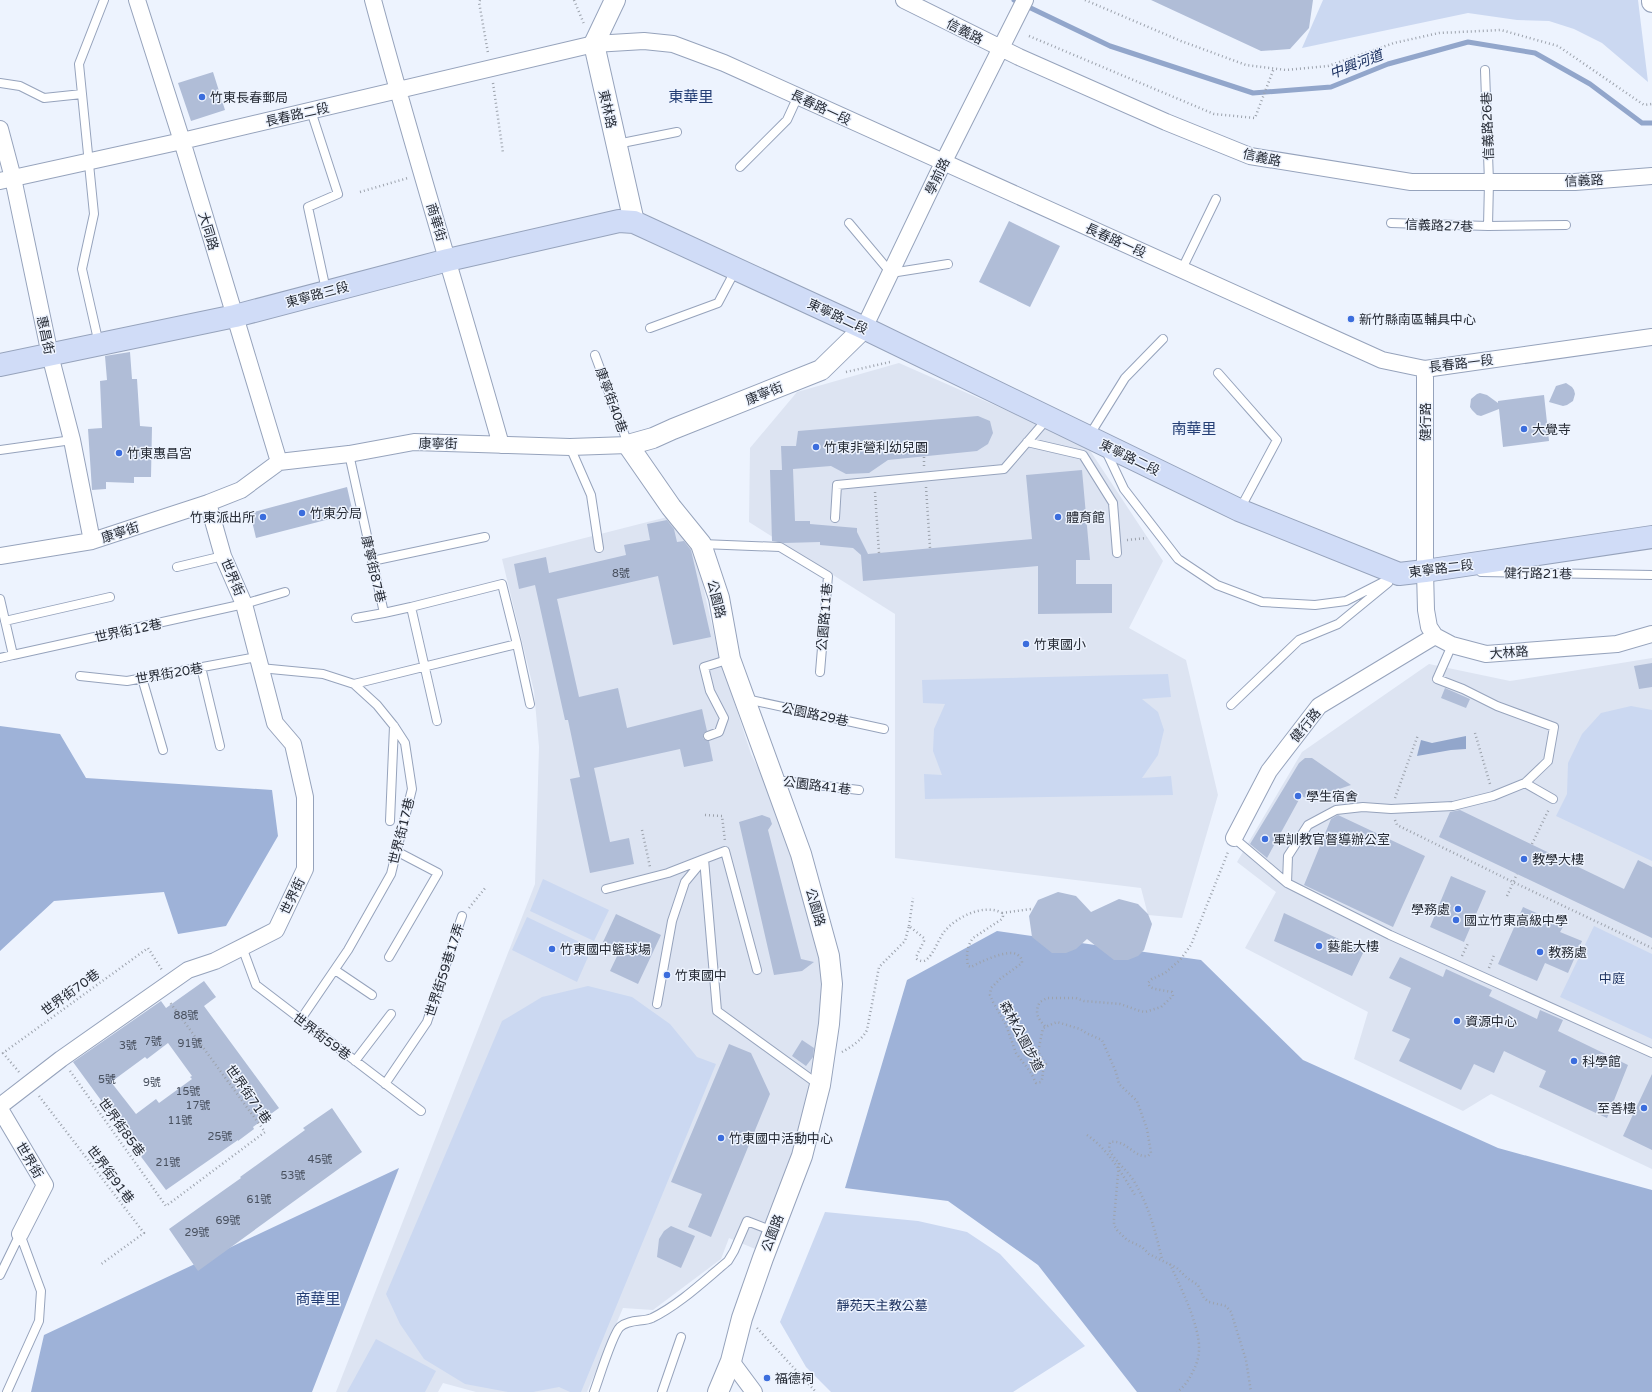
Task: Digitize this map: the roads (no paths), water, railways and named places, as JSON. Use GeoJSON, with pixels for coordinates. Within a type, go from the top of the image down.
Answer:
{"type":"FeatureCollection","features":[{"type":"Feature","properties":{"kind":"main road","name":"東寧路三段"},"geometry":{"type":"LineString","coordinates":[[0,365],[235,316],[448,260],[619,221],[634,222]]}},
{"type":"Feature","properties":{"kind":"main road","name":"東寧路二段"},"geometry":{"type":"LineString","coordinates":[[634,222],[864,328],[1239,510],[1399,574],[1652,537]]}},
{"type":"Feature","properties":{"kind":"street","name":"大同路"},"geometry":{"type":"LineString","coordinates":[[137,0],[182,141],[279,462]]}},
{"type":"Feature","properties":{"kind":"street","name":"商華街"},"geometry":{"type":"LineString","coordinates":[[373,0],[501,445]]}},
{"type":"Feature","properties":{"kind":"street"},"geometry":{"type":"LineString","coordinates":[[594,44],[615,0]]}},
{"type":"Feature","properties":{"kind":"street","name":"信義路"},"geometry":{"type":"LineString","coordinates":[[904,0],[1000,48],[1166,122],[1250,156],[1412,182],[1575,182],[1652,176]]}},
{"type":"Feature","properties":{"kind":"street","name":"學前路"},"geometry":{"type":"LineString","coordinates":[[864,328],[943,163],[1025,0]]}},
{"type":"Feature","properties":{"kind":"street","name":"長春路一段"},"geometry":{"type":"LineString","coordinates":[[594,44],[644,41],[672,44],[724,63],[1382,360],[1425,369],[1652,337]]}},
{"type":"Feature","properties":{"kind":"street","name":"長春路二段"},"geometry":{"type":"LineString","coordinates":[[6,180],[182,141],[594,44]]}},
{"type":"Feature","properties":{"kind":"street","name":"東林路"},"geometry":{"type":"LineString","coordinates":[[594,44],[634,222]]}},
{"type":"Feature","properties":{"kind":"street","name":"惠昌街"},"geometry":{"type":"LineString","coordinates":[[0,129],[6,180],[72,440],[92,541]]}},
{"type":"Feature","properties":{"kind":"street","name":"康寧街"},"geometry":{"type":"LineString","coordinates":[[0,556],[92,541],[208,503],[241,490],[279,462],[349,454],[414,442],[570,447],[628,445],[653,438],[673,428],[821,370],[864,328]]}},
{"type":"Feature","properties":{"kind":"street","name":"健行路"},"geometry":{"type":"LineString","coordinates":[[1425,369],[1425,571]]}},
{"type":"Feature","properties":{"kind":"street","name":"公園路"},"geometry":{"type":"LineString","coordinates":[[628,445],[671,507],[701,544],[719,598],[730,659],[801,854],[830,956],[832,984],[829,1024],[820,1085],[802,1156],[773,1231],[744,1313],[731,1361],[718,1392]]}},
{"type":"Feature","properties":{"kind":"street","name":"世界街"},"geometry":{"type":"LineString","coordinates":[[0,1106],[61,1059],[188,970],[215,961],[276,930],[305,869],[305,798],[293,744],[275,723],[244,604],[223,556],[208,503]]}},
{"type":"Feature","properties":{"kind":"street"},"geometry":{"type":"LineString","coordinates":[[1425,571],[1426,610],[1429,627],[1436,636]]}},
{"type":"Feature","properties":{"kind":"street","name":"大林路"},"geometry":{"type":"LineString","coordinates":[[1436,636],[1452,645],[1486,654],[1617,644],[1652,634]]}},
{"type":"Feature","properties":{"kind":"street","name":"健行路"},"geometry":{"type":"LineString","coordinates":[[1234,838],[1269,771],[1319,706],[1436,636]]}},
{"type":"Feature","properties":{"kind":"street","name":"世界街"},"geometry":{"type":"LineString","coordinates":[[0,1109],[45,1185],[20,1234]]}},
{"type":"Feature","properties":{"kind":"street"},"geometry":{"type":"LineString","coordinates":[[731,1361],[754,1392]]}},
{"type":"Feature","properties":{"kind":"lane"},"geometry":{"type":"LineString","coordinates":[[100,344],[82,269],[94,214],[80,64],[104,0]]}},
{"type":"Feature","properties":{"kind":"lane","name":"信義路26巷"},"geometry":{"type":"LineString","coordinates":[[1485,70],[1489,182]]}},
{"type":"Feature","properties":{"kind":"lane"},"geometry":{"type":"LineString","coordinates":[[0,83],[20,86],[44,98],[82,94]]}},
{"type":"Feature","properties":{"kind":"lane"},"geometry":{"type":"LineString","coordinates":[[740,167],[787,120],[798,96]]}},
{"type":"Feature","properties":{"kind":"lane"},"geometry":{"type":"LineString","coordinates":[[311,111],[338,194],[308,208],[326,292]]}},
{"type":"Feature","properties":{"kind":"lane"},"geometry":{"type":"LineString","coordinates":[[616,144],[677,132]]}},
{"type":"Feature","properties":{"kind":"lane","name":"信義路27巷"},"geometry":{"type":"LineString","coordinates":[[1488,226],[1489,182]]}},
{"type":"Feature","properties":{"kind":"lane"},"geometry":{"type":"LineString","coordinates":[[1182,270],[1216,199]]}},
{"type":"Feature","properties":{"kind":"lane"},"geometry":{"type":"LineString","coordinates":[[849,223],[891,273],[948,264]]}},
{"type":"Feature","properties":{"kind":"lane","name":"信義路27巷"},"geometry":{"type":"LineString","coordinates":[[1391,223],[1488,226],[1566,226]]}},
{"type":"Feature","properties":{"kind":"lane"},"geometry":{"type":"LineString","coordinates":[[650,328],[718,303],[736,268]]}},
{"type":"Feature","properties":{"kind":"lane"},"geometry":{"type":"LineString","coordinates":[[1163,339],[1125,378],[1096,440],[1124,489],[1178,559],[1217,585],[1262,602],[1315,605],[1346,600],[1399,574]]}},
{"type":"Feature","properties":{"kind":"lane","name":"康寧街40巷"},"geometry":{"type":"LineString","coordinates":[[595,355],[628,445]]}},
{"type":"Feature","properties":{"kind":"lane"},"geometry":{"type":"LineString","coordinates":[[1218,373],[1277,440],[1239,510]]}},
{"type":"Feature","properties":{"kind":"lane"},"geometry":{"type":"LineString","coordinates":[[835,518],[837,485],[925,478],[1004,469],[1049,418]]}},
{"type":"Feature","properties":{"kind":"lane"},"geometry":{"type":"LineString","coordinates":[[0,450],[72,440]]}},
{"type":"Feature","properties":{"kind":"lane"},"geometry":{"type":"LineString","coordinates":[[1027,442],[1084,455],[1113,503],[1117,553]]}},
{"type":"Feature","properties":{"kind":"lane"},"geometry":{"type":"LineString","coordinates":[[570,447],[591,496],[599,548]]}},
{"type":"Feature","properties":{"kind":"lane","name":"康寧街87巷"},"geometry":{"type":"LineString","coordinates":[[349,454],[384,613],[502,584],[517,644]]}},
{"type":"Feature","properties":{"kind":"lane"},"geometry":{"type":"LineString","coordinates":[[372,561],[485,537]]}},
{"type":"Feature","properties":{"kind":"lane","name":"公園路11巷"},"geometry":{"type":"LineString","coordinates":[[701,544],[780,547],[828,576],[820,672]]}},
{"type":"Feature","properties":{"kind":"lane"},"geometry":{"type":"LineString","coordinates":[[177,567],[223,556]]}},
{"type":"Feature","properties":{"kind":"lane","name":"健行路21巷"},"geometry":{"type":"LineString","coordinates":[[1425,571],[1652,575]]}},
{"type":"Feature","properties":{"kind":"lane"},"geometry":{"type":"LineString","coordinates":[[1231,705],[1299,640],[1338,624],[1399,574]]}},
{"type":"Feature","properties":{"kind":"lane","name":"世界街12巷"},"geometry":{"type":"LineString","coordinates":[[0,658],[244,604],[286,592]]}},
{"type":"Feature","properties":{"kind":"lane"},"geometry":{"type":"LineString","coordinates":[[6,621],[110,597]]}},
{"type":"Feature","properties":{"kind":"lane"},"geometry":{"type":"LineString","coordinates":[[0,599],[13,655]]}},
{"type":"Feature","properties":{"kind":"lane"},"geometry":{"type":"LineString","coordinates":[[411,607],[437,721]]}},
{"type":"Feature","properties":{"kind":"lane"},"geometry":{"type":"LineString","coordinates":[[356,618],[384,613]]}},
{"type":"Feature","properties":{"kind":"lane"},"geometry":{"type":"LineString","coordinates":[[354,684],[517,644],[530,704]]}},
{"type":"Feature","properties":{"kind":"lane"},"geometry":{"type":"LineString","coordinates":[[1287,883],[1288,856],[1308,825],[1336,810],[1453,806],[1493,796],[1525,784],[1548,761],[1554,727],[1497,706],[1463,689],[1437,679],[1452,645]]}},
{"type":"Feature","properties":{"kind":"lane"},"geometry":{"type":"LineString","coordinates":[[708,736],[719,732],[724,718],[710,690],[704,667],[730,659]]}},
{"type":"Feature","properties":{"kind":"lane","name":"世界街20巷"},"geometry":{"type":"LineString","coordinates":[[80,676],[127,681],[201,667],[259,662]]}},
{"type":"Feature","properties":{"kind":"lane","name":"世界街17巷"},"geometry":{"type":"LineString","coordinates":[[259,662],[322,674],[354,684],[377,705],[394,726],[405,743],[412,789],[391,874],[348,950],[301,1019]]}},
{"type":"Feature","properties":{"kind":"lane"},"geometry":{"type":"LineString","coordinates":[[201,667],[220,746]]}},
{"type":"Feature","properties":{"kind":"lane"},"geometry":{"type":"LineString","coordinates":[[142,678],[162,750]]}},
{"type":"Feature","properties":{"kind":"lane","name":"公園路29巷"},"geometry":{"type":"LineString","coordinates":[[745,699],[884,729]]}},
{"type":"Feature","properties":{"kind":"lane"},"geometry":{"type":"LineString","coordinates":[[390,821],[394,726]]}},
{"type":"Feature","properties":{"kind":"lane","name":"公園路41巷"},"geometry":{"type":"LineString","coordinates":[[775,780],[859,790]]}},
{"type":"Feature","properties":{"kind":"lane"},"geometry":{"type":"LineString","coordinates":[[1525,784],[1553,799]]}},
{"type":"Feature","properties":{"kind":"lane"},"geometry":{"type":"LineString","coordinates":[[1234,838],[1287,883],[1390,935],[1652,1053]]}},
{"type":"Feature","properties":{"kind":"lane"},"geometry":{"type":"LineString","coordinates":[[389,957],[438,873],[396,851]]}},
{"type":"Feature","properties":{"kind":"lane"},"geometry":{"type":"LineString","coordinates":[[606,889],[668,873],[725,851],[757,970]]}},
{"type":"Feature","properties":{"kind":"lane"},"geometry":{"type":"LineString","coordinates":[[657,1004],[672,921],[685,882],[704,859]]}},
{"type":"Feature","properties":{"kind":"lane"},"geometry":{"type":"LineString","coordinates":[[704,859],[717,1011],[820,1085]]}},
{"type":"Feature","properties":{"kind":"lane","name":"世界街59巷17弄"},"geometry":{"type":"LineString","coordinates":[[385,1084],[427,1022],[462,916]]}},
{"type":"Feature","properties":{"kind":"lane","name":"世界街59巷"},"geometry":{"type":"LineString","coordinates":[[242,947],[256,985],[421,1111]]}},
{"type":"Feature","properties":{"kind":"lane"},"geometry":{"type":"LineString","coordinates":[[335,970],[372,995]]}},
{"type":"Feature","properties":{"kind":"lane"},"geometry":{"type":"LineString","coordinates":[[355,1061],[391,1014]]}},
{"type":"Feature","properties":{"kind":"lane"},"geometry":{"type":"LineString","coordinates":[[594,1392],[615,1336],[621,1327],[631,1322],[651,1318],[669,1308],[728,1261],[747,1221],[773,1231]]}},
{"type":"Feature","properties":{"kind":"lane"},"geometry":{"type":"LineString","coordinates":[[0,1275],[20,1234]]}},
{"type":"Feature","properties":{"kind":"lane"},"geometry":{"type":"LineString","coordinates":[[7,1392],[39,1321],[41,1291],[20,1234]]}},
{"type":"Feature","properties":{"kind":"lane"},"geometry":{"type":"LineString","coordinates":[[662,1392],[680,1337]]}},
{"type":"Feature","properties":{"kind":"waterway","name":"中興河道"},"geometry":{"type":"LineString","coordinates":[[1014,0],[1110,46],[1253,93],[1331,87],[1388,64],[1468,42],[1535,53],[1590,84],[1642,123],[1652,123]]}},
{"type":"Feature","properties":{"kind":"place","name":"竹東長春郵局"},"geometry":{"type":"Point","coordinates":[202,97]}},
{"type":"Feature","properties":{"kind":"place","name":"新竹縣南區輔具中心"},"geometry":{"type":"Point","coordinates":[1351,319]}},
{"type":"Feature","properties":{"kind":"place","name":"大覺寺"},"geometry":{"type":"Point","coordinates":[1524,429]}},
{"type":"Feature","properties":{"kind":"place","name":"竹東非營利幼兒園"},"geometry":{"type":"Point","coordinates":[816,447]}},
{"type":"Feature","properties":{"kind":"place","name":"竹東惠昌宮"},"geometry":{"type":"Point","coordinates":[119,453]}},
{"type":"Feature","properties":{"kind":"place","name":"竹東分局"},"geometry":{"type":"Point","coordinates":[302,513]}},
{"type":"Feature","properties":{"kind":"place","name":"竹東派出所"},"geometry":{"type":"Point","coordinates":[263,517]}},
{"type":"Feature","properties":{"kind":"place","name":"體育館"},"geometry":{"type":"Point","coordinates":[1058,517]}},
{"type":"Feature","properties":{"kind":"place","name":"竹東國小"},"geometry":{"type":"Point","coordinates":[1026,644]}},
{"type":"Feature","properties":{"kind":"place","name":"學生宿舍"},"geometry":{"type":"Point","coordinates":[1298,796]}},
{"type":"Feature","properties":{"kind":"place","name":"軍訓教官督導辦公室"},"geometry":{"type":"Point","coordinates":[1265,839]}},
{"type":"Feature","properties":{"kind":"place","name":"教學大樓"},"geometry":{"type":"Point","coordinates":[1524,859]}},
{"type":"Feature","properties":{"kind":"place","name":"學務處"},"geometry":{"type":"Point","coordinates":[1458,909]}},
{"type":"Feature","properties":{"kind":"place","name":"國立竹東高級中學"},"geometry":{"type":"Point","coordinates":[1456,920]}},
{"type":"Feature","properties":{"kind":"place","name":"藝能大樓"},"geometry":{"type":"Point","coordinates":[1319,946]}},
{"type":"Feature","properties":{"kind":"place","name":"竹東國中籃球場"},"geometry":{"type":"Point","coordinates":[552,949]}},
{"type":"Feature","properties":{"kind":"place","name":"教務處"},"geometry":{"type":"Point","coordinates":[1540,952]}},
{"type":"Feature","properties":{"kind":"place","name":"竹東國中"},"geometry":{"type":"Point","coordinates":[667,975]}},
{"type":"Feature","properties":{"kind":"place","name":"資源中心"},"geometry":{"type":"Point","coordinates":[1457,1021]}},
{"type":"Feature","properties":{"kind":"place","name":"科學館"},"geometry":{"type":"Point","coordinates":[1574,1061]}},
{"type":"Feature","properties":{"kind":"place","name":"至善樓"},"geometry":{"type":"Point","coordinates":[1644,1108]}},
{"type":"Feature","properties":{"kind":"place","name":"竹東國中活動中心"},"geometry":{"type":"Point","coordinates":[721,1138]}},
{"type":"Feature","properties":{"kind":"place","name":"福德祠"},"geometry":{"type":"Point","coordinates":[767,1378]}},
{"type":"Feature","properties":{"kind":"district","name":"東華里"},"geometry":{"type":"Point","coordinates":[691,97]}},
{"type":"Feature","properties":{"kind":"district","name":"南華里"},"geometry":{"type":"Point","coordinates":[1194,429]}},
{"type":"Feature","properties":{"kind":"district","name":"商華里"},"geometry":{"type":"Point","coordinates":[318,1299]}},
{"type":"Feature","properties":{"kind":"park label","name":"中庭"},"geometry":{"type":"Point","coordinates":[1612,978]}},
{"type":"Feature","properties":{"kind":"park label","name":"靜苑天主教公墓"},"geometry":{"type":"Point","coordinates":[882,1305]}}]}
